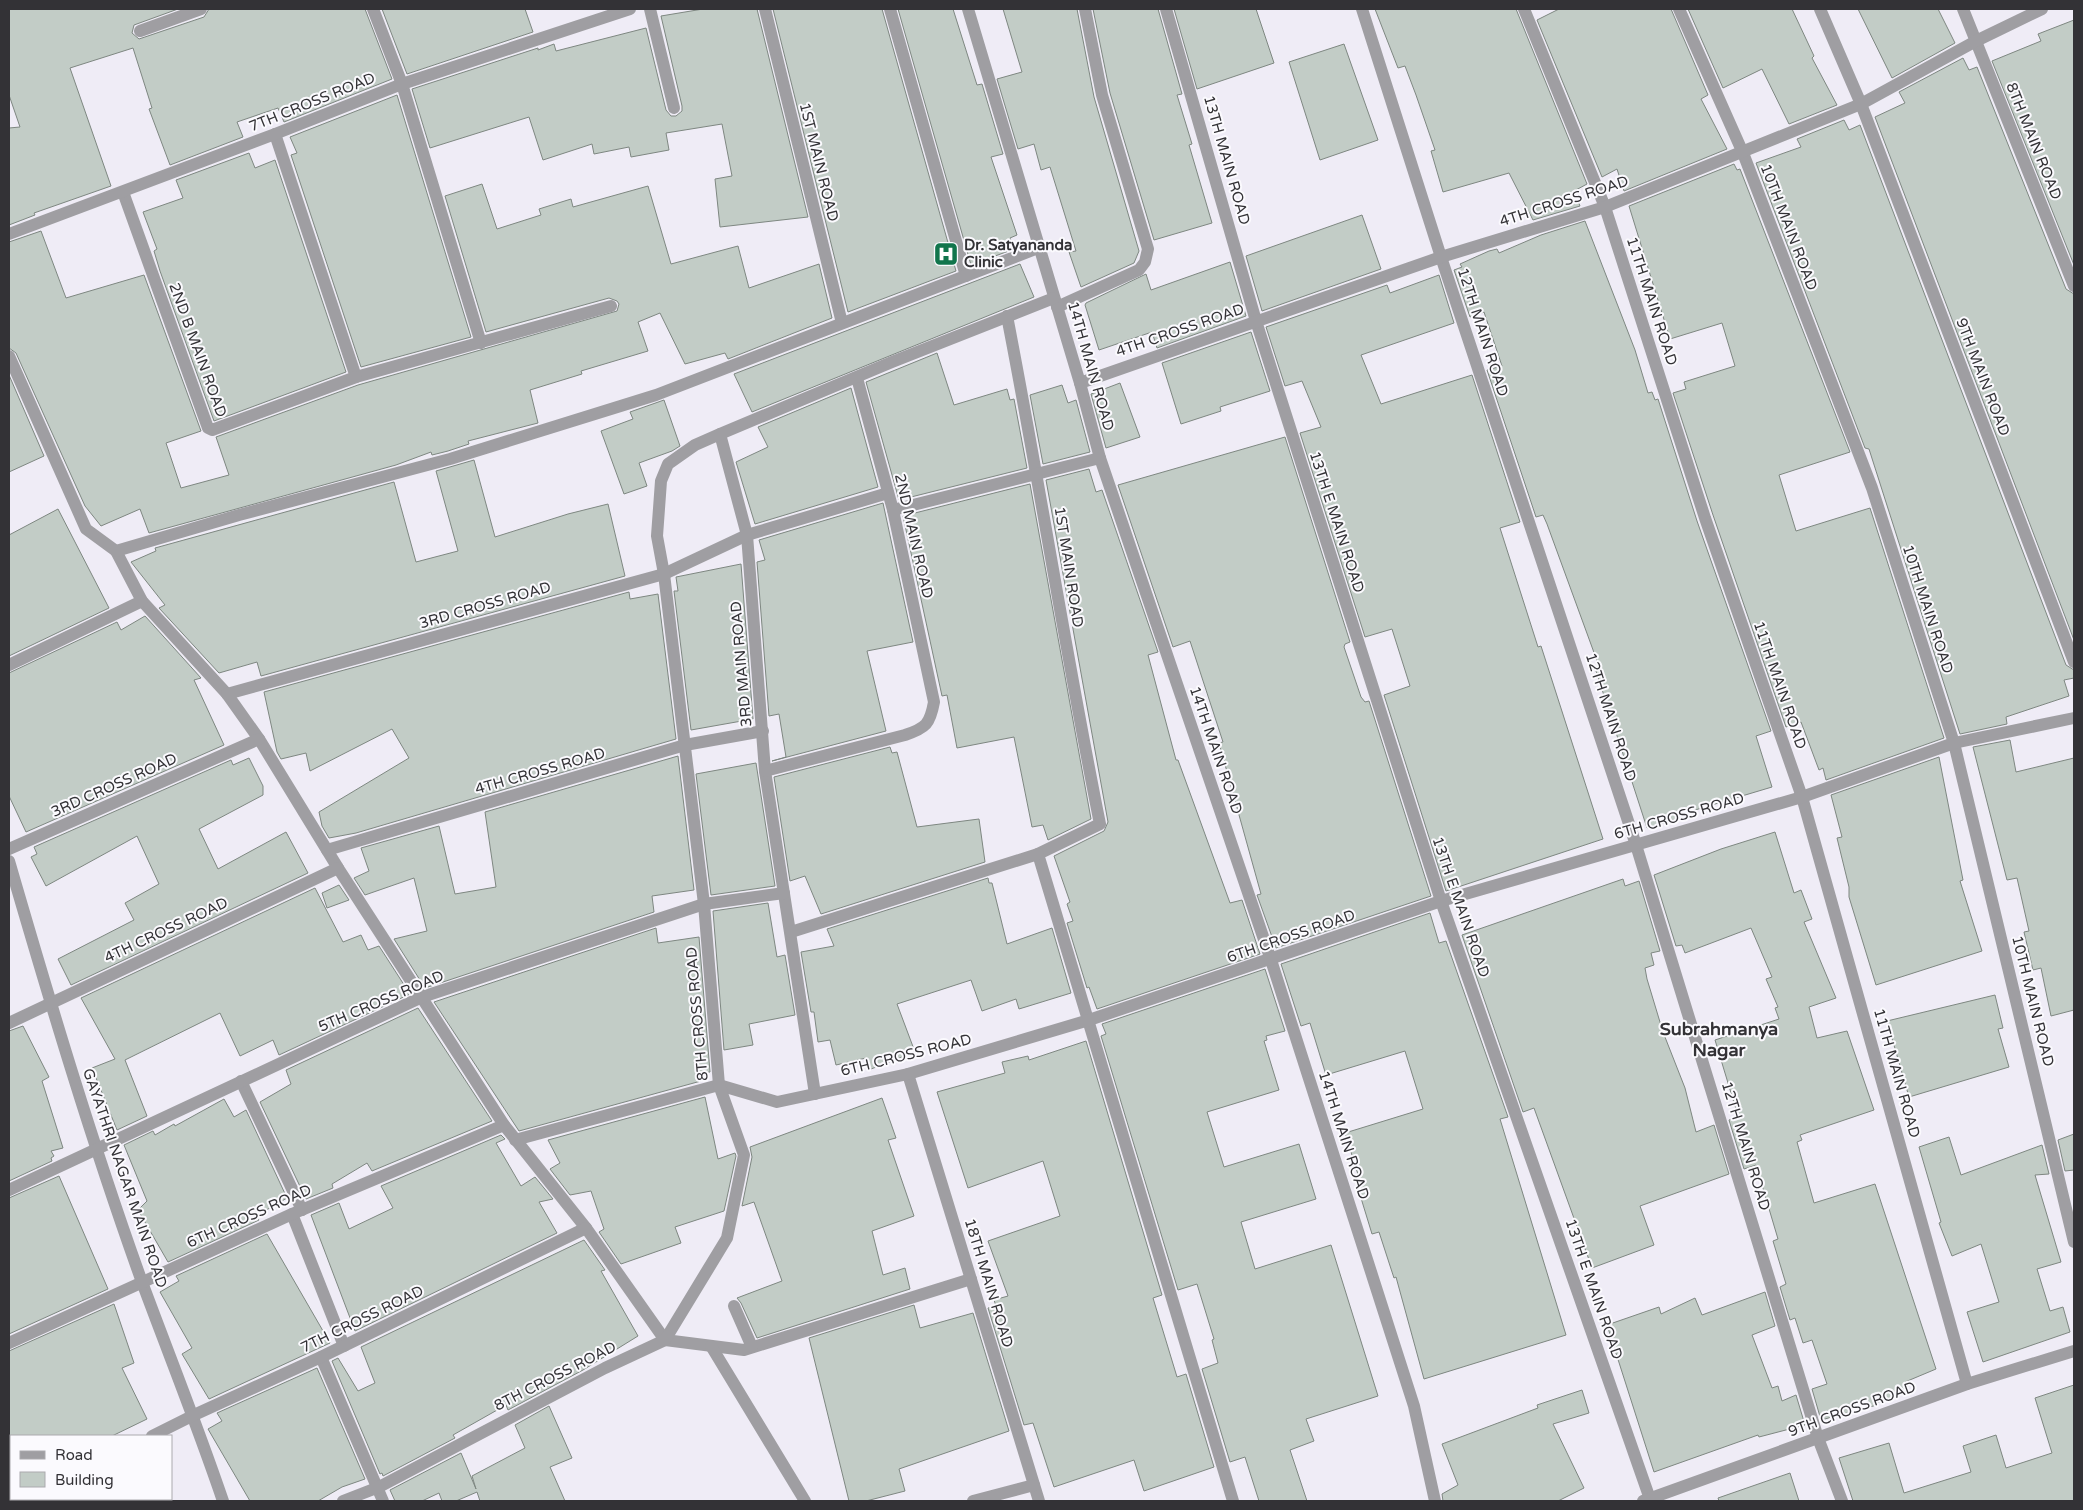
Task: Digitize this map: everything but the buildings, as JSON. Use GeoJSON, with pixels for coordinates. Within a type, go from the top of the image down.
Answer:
{"type":"FeatureCollection","features":[{"type":"Feature","properties":{"kind":"street"},"geometry":{"type":"LineString","coordinates":[[140,31],[202,9]]}},
{"type":"Feature","properties":{"kind":"street"},"geometry":{"type":"LineString","coordinates":[[373,9],[402,84],[481,343]]}},
{"type":"Feature","properties":{"kind":"street","name":"7TH CROSS ROAD"},"geometry":{"type":"LineString","coordinates":[[9,234],[402,84],[628,9]]}},
{"type":"Feature","properties":{"kind":"street"},"geometry":{"type":"LineString","coordinates":[[650,9],[674,108]]}},
{"type":"Feature","properties":{"kind":"street","name":"1ST MAIN ROAD"},"geometry":{"type":"LineString","coordinates":[[765,9],[842,323]]}},
{"type":"Feature","properties":{"kind":"street"},"geometry":{"type":"LineString","coordinates":[[890,9],[966,276]]}},
{"type":"Feature","properties":{"kind":"street","name":"14TH MAIN ROAD"},"geometry":{"type":"LineString","coordinates":[[968,9],[1038,248],[1080,383],[1100,458],[1271,960],[1414,1406],[1435,1501]]}},
{"type":"Feature","properties":{"kind":"street","name":"8TH CROSS ROAD"},"geometry":{"type":"LineString","coordinates":[[343,1501],[379,1487],[605,1368],[665,1340],[727,1238],[744,1155],[719,1085],[704,904],[686,745],[664,574],[657,536],[661,482],[668,464],[695,445],[1007,316],[1055,302],[1139,270],[1145,262],[1148,249],[1102,95],[1085,9]]}},
{"type":"Feature","properties":{"kind":"street","name":"13TH MAIN ROAD"},"geometry":{"type":"LineString","coordinates":[[1166,9],[1256,321]]}},
{"type":"Feature","properties":{"kind":"street","name":"12TH MAIN ROAD"},"geometry":{"type":"LineString","coordinates":[[1362,9],[1441,257],[1636,845],[1818,1438],[1842,1501]]}},
{"type":"Feature","properties":{"kind":"street","name":"11TH MAIN ROAD"},"geometry":{"type":"LineString","coordinates":[[1524,9],[1605,207],[1705,518],[1802,797],[1967,1384]]}},
{"type":"Feature","properties":{"kind":"street","name":"10TH MAIN ROAD"},"geometry":{"type":"LineString","coordinates":[[1679,9],[1743,152],[1872,488],[1954,743],[2074,1242]]}},
{"type":"Feature","properties":{"kind":"street","name":"9TH MAIN ROAD"},"geometry":{"type":"LineString","coordinates":[[1820,9],[1861,104],[2074,662]]}},
{"type":"Feature","properties":{"kind":"street","name":"8TH MAIN ROAD"},"geometry":{"type":"LineString","coordinates":[[1963,9],[2074,286]]}},
{"type":"Feature","properties":{"kind":"street","name":"4TH CROSS ROAD"},"geometry":{"type":"LineString","coordinates":[[1080,383],[1441,257],[1605,207],[1861,104],[1976,41],[2042,9]]}},
{"type":"Feature","properties":{"kind":"street"},"geometry":{"type":"LineString","coordinates":[[275,134],[356,377],[612,306]]}},
{"type":"Feature","properties":{"kind":"street","name":"2ND B MAIN ROAD"},"geometry":{"type":"LineString","coordinates":[[123,192],[208,428],[212,430],[356,377]]}},
{"type":"Feature","properties":{"kind":"street"},"geometry":{"type":"LineString","coordinates":[[116,552],[240,515],[450,459],[656,395],[1038,248]]}},
{"type":"Feature","properties":{"kind":"street","name":"1ST MAIN ROAD"},"geometry":{"type":"LineString","coordinates":[[1007,316],[1038,474],[1070,675],[1100,824],[1038,854]]}},
{"type":"Feature","properties":{"kind":"street","name":"13TH E MAIN ROAD"},"geometry":{"type":"LineString","coordinates":[[1256,321],[1441,901],[1646,1500]]}},
{"type":"Feature","properties":{"kind":"street"},"geometry":{"type":"LineString","coordinates":[[9,356],[86,529],[116,552],[142,602],[227,694],[259,739],[338,868],[504,1125],[586,1228],[665,1340],[744,1350],[971,1279]]}},
{"type":"Feature","properties":{"kind":"street","name":"2ND MAIN ROAD"},"geometry":{"type":"LineString","coordinates":[[765,771],[922,729],[931,718],[934,702],[893,510],[857,378]]}},
{"type":"Feature","properties":{"kind":"street","name":"3RD MAIN ROAD"},"geometry":{"type":"LineString","coordinates":[[720,434],[747,535],[765,771],[815,1094]]}},
{"type":"Feature","properties":{"kind":"street"},"geometry":{"type":"LineString","coordinates":[[893,510],[1100,458]]}},
{"type":"Feature","properties":{"kind":"street","name":"3RD CROSS ROAD"},"geometry":{"type":"LineString","coordinates":[[227,694],[664,574],[747,535],[888,493]]}},
{"type":"Feature","properties":{"kind":"street"},"geometry":{"type":"LineString","coordinates":[[9,665],[142,602]]}},
{"type":"Feature","properties":{"kind":"street","name":"6TH CROSS ROAD"},"geometry":{"type":"LineString","coordinates":[[719,1085],[777,1102],[908,1074],[1089,1020],[1441,901],[1802,797],[1954,743],[2074,718]]}},
{"type":"Feature","properties":{"kind":"street","name":"4TH CROSS ROAD"},"geometry":{"type":"LineString","coordinates":[[327,850],[686,745],[763,731]]}},
{"type":"Feature","properties":{"kind":"street","name":"3RD CROSS ROAD"},"geometry":{"type":"LineString","coordinates":[[9,849],[259,739]]}},
{"type":"Feature","properties":{"kind":"street"},"geometry":{"type":"LineString","coordinates":[[791,932],[1038,854],[1233,1501]]}},
{"type":"Feature","properties":{"kind":"street","name":"GAYATHRI NAGAR MAIN ROAD"},"geometry":{"type":"LineString","coordinates":[[9,861],[50,1002],[97,1149],[142,1282],[194,1415],[223,1501]]}},
{"type":"Feature","properties":{"kind":"street","name":"4TH CROSS ROAD"},"geometry":{"type":"LineString","coordinates":[[9,1023],[50,1002],[338,868]]}},
{"type":"Feature","properties":{"kind":"street","name":"5TH CROSS ROAD"},"geometry":{"type":"LineString","coordinates":[[9,1190],[422,997],[704,904],[784,893]]}},
{"type":"Feature","properties":{"kind":"street","name":"18TH MAIN ROAD"},"geometry":{"type":"LineString","coordinates":[[908,1074],[1039,1501]]}},
{"type":"Feature","properties":{"kind":"street"},"geometry":{"type":"LineString","coordinates":[[241,1081],[297,1212],[344,1346]]}},
{"type":"Feature","properties":{"kind":"street"},"geometry":{"type":"LineString","coordinates":[[515,1140],[719,1085]]}},
{"type":"Feature","properties":{"kind":"street","name":"6TH CROSS ROAD"},"geometry":{"type":"LineString","coordinates":[[9,1343],[297,1212],[504,1125]]}},
{"type":"Feature","properties":{"kind":"street","name":"7TH CROSS ROAD"},"geometry":{"type":"LineString","coordinates":[[154,1435],[344,1346],[586,1228]]}},
{"type":"Feature","properties":{"kind":"street"},"geometry":{"type":"LineString","coordinates":[[734,1306],[752,1347]]}},
{"type":"Feature","properties":{"kind":"street"},"geometry":{"type":"LineString","coordinates":[[711,1346],[805,1501]]}},
{"type":"Feature","properties":{"kind":"street","name":"9TH CROSS ROAD"},"geometry":{"type":"LineString","coordinates":[[1646,1500],[1967,1384],[2074,1351]]}},
{"type":"Feature","properties":{"kind":"street"},"geometry":{"type":"LineString","coordinates":[[321,1357],[384,1501]]}},
{"type":"Feature","properties":{"kind":"street"},"geometry":{"type":"LineString","coordinates":[[973,1501],[1034,1484]]}},
{"type":"Feature","properties":{"kind":"place","name":"Dr. Satyananda Clinic"},"geometry":{"type":"Point","coordinates":[946,254]}},
{"type":"Feature","properties":{"kind":"district","name":"Subrahmanya Nagar"},"geometry":{"type":"Point","coordinates":[1719,1039]}}]}
